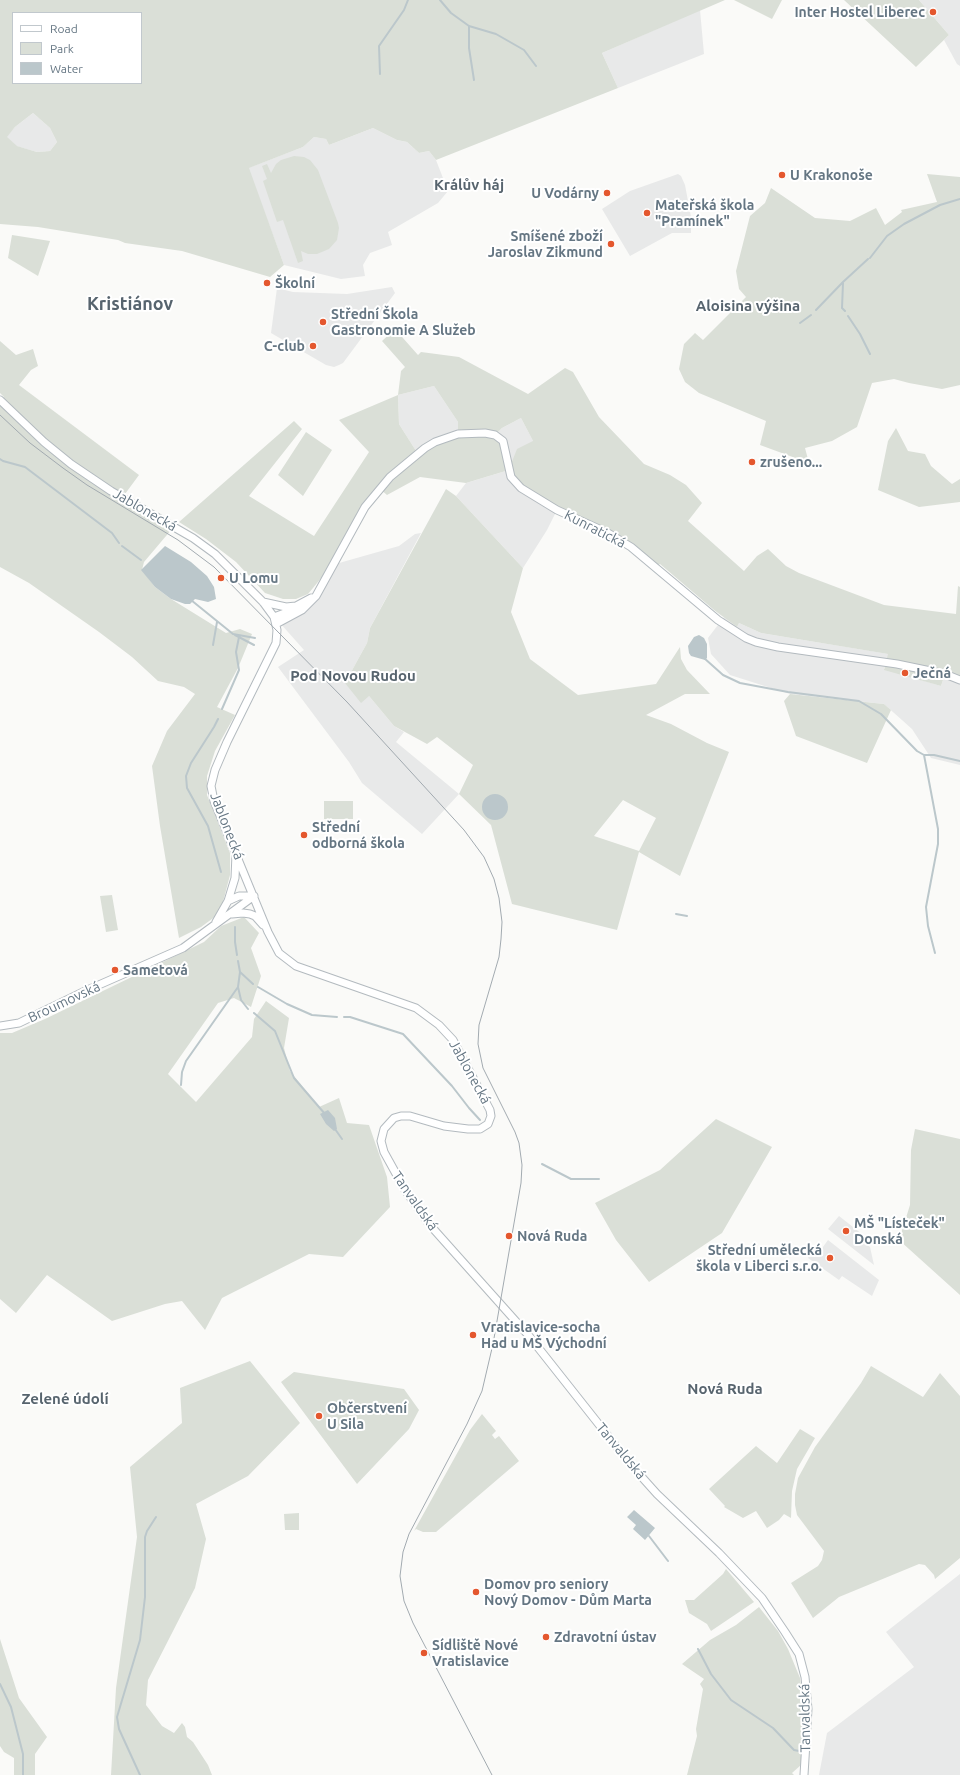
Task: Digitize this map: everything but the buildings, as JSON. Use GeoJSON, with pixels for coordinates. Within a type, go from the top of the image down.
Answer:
{"type":"FeatureCollection","features":[{"type":"Feature","properties":{"kind":"main road","name":"Jablonecká"},"geometry":{"type":"LineString","coordinates":[[0,400],[44,442],[70,464],[101,485],[193,538],[215,554],[263,602],[274,617],[277,636],[273,650],[227,742],[215,770],[211,786],[214,801],[268,932],[279,953],[296,966],[416,1008],[439,1025],[454,1040],[490,1110],[491,1116],[488,1124],[475,1130],[444,1126],[410,1116],[401,1116],[394,1118],[386,1126],[381,1141]]}},
{"type":"Feature","properties":{"kind":"main road","name":"Kunratická"},"geometry":{"type":"LineString","coordinates":[[276,624],[302,610],[316,596],[365,507],[390,477],[434,442],[458,434],[485,433],[495,435],[503,442],[511,477],[521,488],[557,510],[608,533],[631,547],[703,608],[732,630],[746,638],[770,646],[898,664],[944,674],[960,680]]}},
{"type":"Feature","properties":{"kind":"main road"},"geometry":{"type":"LineString","coordinates":[[263,602],[278,606],[296,606],[316,596]]}},
{"type":"Feature","properties":{"kind":"main road","name":"Kunratická"},"geometry":{"type":"LineString","coordinates":[[274,617],[302,606],[316,596]]}},
{"type":"Feature","properties":{"kind":"main road","name":"Broumovská"},"geometry":{"type":"LineString","coordinates":[[211,928],[222,914],[228,901],[235,878],[236,852]]}},
{"type":"Feature","properties":{"kind":"main road"},"geometry":{"type":"LineString","coordinates":[[228,901],[239,896],[254,896]]}},
{"type":"Feature","properties":{"kind":"main road","name":"Broumovská"},"geometry":{"type":"LineString","coordinates":[[0,1026],[19,1023],[85,991],[159,960],[183,948],[254,896]]}},
{"type":"Feature","properties":{"kind":"main road"},"geometry":{"type":"LineString","coordinates":[[230,915],[243,913],[255,916],[268,932]]}},
{"type":"Feature","properties":{"kind":"main road","name":"Tanvaldská"},"geometry":{"type":"LineString","coordinates":[[381,1141],[382,1149],[392,1170],[426,1221],[529,1336],[631,1465],[657,1494],[719,1553],[762,1598],[786,1632],[799,1654],[805,1678],[808,1709],[804,1775]]}},
{"type":"Feature","properties":{"kind":"shaded area"},"geometry":{"type":"Polygon","coordinates":[[[919,0],[960,0],[960,66],[957,64],[944,40],[949,35],[919,0]]]}},
{"type":"Feature","properties":{"kind":"shaded area"},"geometry":{"type":"Polygon","coordinates":[[[700,10],[704,54],[618,88],[602,53],[700,10]]]}},
{"type":"Feature","properties":{"kind":"shaded area"},"geometry":{"type":"Polygon","coordinates":[[[33,113],[50,128],[57,142],[50,151],[37,152],[16,146],[6,137],[15,127],[33,113]]]}},
{"type":"Feature","properties":{"kind":"shaded area"},"geometry":{"type":"Polygon","coordinates":[[[373,128],[397,140],[407,142],[419,153],[429,151],[436,160],[448,191],[438,203],[388,232],[392,245],[370,253],[363,265],[365,276],[341,279],[284,265],[248,168],[303,147],[314,137],[326,139],[329,145],[373,128]]]}},
{"type":"Feature","properties":{"kind":"shaded area","name":"Mateřská škola \"Pramínek\""},"geometry":{"type":"Polygon","coordinates":[[[678,174],[681,176],[685,185],[691,217],[691,233],[672,233],[630,256],[602,209],[630,191],[678,174]]]}},
{"type":"Feature","properties":{"kind":"shaded area","name":"Střední Škola Gastronomie A Služeb"},"geometry":{"type":"Polygon","coordinates":[[[392,287],[395,293],[343,363],[334,367],[326,365],[271,333],[277,288],[293,292],[347,294],[392,287]]]}},
{"type":"Feature","properties":{"kind":"shaded area"},"geometry":{"type":"Polygon","coordinates":[[[434,386],[458,422],[458,434],[418,454],[399,424],[398,395],[434,386]]]}},
{"type":"Feature","properties":{"kind":"shaded area"},"geometry":{"type":"Polygon","coordinates":[[[521,418],[533,441],[557,510],[547,530],[523,568],[456,496],[466,483],[509,470],[495,435],[502,428],[521,418]]]}},
{"type":"Feature","properties":{"kind":"shaded area"},"geometry":{"type":"Polygon","coordinates":[[[421,533],[370,628],[367,643],[345,683],[369,696],[394,726],[404,732],[396,742],[459,794],[422,834],[362,783],[349,762],[278,667],[304,650],[280,623],[316,596],[332,565],[399,546],[415,534],[421,533]]]}},
{"type":"Feature","properties":{"kind":"shaded area"},"geometry":{"type":"Polygon","coordinates":[[[724,617],[737,627],[739,623],[761,633],[889,654],[884,669],[941,686],[945,674],[960,680],[960,765],[931,758],[912,729],[884,704],[790,694],[730,675],[711,654],[708,638],[724,617]]]}},
{"type":"Feature","properties":{"kind":"shaded area"},"geometry":{"type":"Polygon","coordinates":[[[839,1216],[867,1238],[864,1243],[870,1247],[874,1265],[828,1229],[839,1216]]]}},
{"type":"Feature","properties":{"kind":"shaded area"},"geometry":{"type":"Polygon","coordinates":[[[828,1240],[879,1280],[872,1296],[842,1276],[839,1280],[808,1258],[815,1248],[820,1251],[828,1240]]]}},
{"type":"Feature","properties":{"kind":"shaded area"},"geometry":{"type":"Polygon","coordinates":[[[960,1574],[960,1775],[819,1775],[827,1733],[914,1667],[886,1632],[960,1574]]]}},
{"type":"Feature","properties":{"kind":"green space"},"geometry":{"type":"Polygon","coordinates":[[[0,0],[725,0],[602,53],[618,88],[436,160],[429,151],[419,153],[407,142],[397,140],[373,128],[329,145],[326,139],[314,137],[303,147],[249,168],[284,265],[270,277],[182,251],[125,243],[118,240],[38,227],[0,224],[0,0]],[[33,113],[15,127],[7,137],[17,146],[37,152],[50,151],[57,142],[50,128],[33,113]]]}},
{"type":"Feature","properties":{"kind":"green space"},"geometry":{"type":"Polygon","coordinates":[[[734,0],[782,0],[772,19],[734,0]]]}},
{"type":"Feature","properties":{"kind":"green space"},"geometry":{"type":"Polygon","coordinates":[[[844,0],[919,0],[949,35],[916,67],[844,0]]]}},
{"type":"Feature","properties":{"kind":"green space"},"geometry":{"type":"Polygon","coordinates":[[[294,156],[304,157],[310,160],[318,170],[339,228],[337,240],[329,249],[317,254],[308,254],[301,251],[303,261],[298,263],[283,220],[277,222],[263,181],[267,179],[262,166],[267,164],[271,173],[276,164],[281,160],[294,156]]]}},
{"type":"Feature","properties":{"kind":"green space"},"geometry":{"type":"Polygon","coordinates":[[[927,174],[960,177],[960,385],[942,389],[894,379],[872,383],[857,427],[832,441],[805,448],[809,463],[760,445],[766,421],[699,393],[685,382],[679,369],[684,344],[695,333],[703,340],[746,297],[739,289],[736,271],[750,216],[765,203],[771,188],[815,218],[850,221],[876,208],[885,225],[902,212],[901,210],[937,202],[927,174]]]}},
{"type":"Feature","properties":{"kind":"green space"},"geometry":{"type":"Polygon","coordinates":[[[12,235],[50,241],[38,276],[8,258],[12,235]]]}},
{"type":"Feature","properties":{"kind":"green space"},"geometry":{"type":"Polygon","coordinates":[[[395,329],[418,355],[421,352],[459,357],[528,394],[565,368],[573,372],[599,417],[644,464],[670,475],[686,485],[702,503],[688,521],[744,571],[757,556],[768,549],[786,566],[799,573],[884,605],[956,614],[958,586],[960,587],[960,680],[945,674],[941,686],[884,670],[888,654],[761,633],[739,623],[737,627],[714,610],[660,564],[655,567],[631,547],[521,488],[509,470],[466,483],[420,477],[387,495],[380,489],[332,565],[308,594],[296,599],[283,599],[265,593],[236,562],[206,539],[179,522],[294,421],[302,429],[249,496],[314,536],[369,452],[339,420],[398,395],[401,371],[405,367],[382,341],[395,329]],[[434,386],[398,395],[399,424],[418,454],[458,434],[458,422],[434,386]],[[521,418],[502,428],[495,435],[505,446],[509,469],[517,449],[533,441],[521,418]]]}},
{"type":"Feature","properties":{"kind":"green space"},"geometry":{"type":"Polygon","coordinates":[[[0,341],[16,355],[33,349],[38,366],[31,370],[19,385],[139,475],[125,494],[177,523],[144,562],[142,570],[155,587],[171,599],[226,633],[240,629],[252,634],[238,668],[217,707],[235,715],[215,751],[207,776],[207,795],[230,853],[230,875],[223,902],[216,916],[201,927],[179,938],[160,826],[152,766],[167,731],[195,694],[184,687],[158,681],[132,657],[99,632],[29,583],[0,567],[0,403],[4,397],[0,393],[0,341]]]}},
{"type":"Feature","properties":{"kind":"green space"},"geometry":{"type":"Polygon","coordinates":[[[896,428],[908,451],[925,454],[931,466],[952,484],[960,479],[960,502],[919,507],[878,490],[888,441],[896,428]]]}},
{"type":"Feature","properties":{"kind":"green space"},"geometry":{"type":"Polygon","coordinates":[[[306,432],[332,450],[303,496],[278,475],[306,432]]]}},
{"type":"Feature","properties":{"kind":"green space"},"geometry":{"type":"Polygon","coordinates":[[[446,489],[456,496],[523,568],[511,612],[530,659],[578,695],[656,684],[680,647],[681,659],[687,670],[710,694],[685,694],[646,715],[671,724],[707,743],[729,752],[680,876],[639,852],[617,930],[512,904],[491,825],[459,794],[473,765],[437,737],[427,744],[394,726],[369,696],[361,703],[345,683],[367,643],[370,628],[446,489]],[[623,800],[594,836],[639,851],[656,818],[623,800]]]}},
{"type":"Feature","properties":{"kind":"green space"},"geometry":{"type":"Polygon","coordinates":[[[790,694],[884,704],[891,710],[867,763],[796,736],[784,701],[790,694]]]}},
{"type":"Feature","properties":{"kind":"green space"},"geometry":{"type":"Polygon","coordinates":[[[324,801],[353,801],[353,819],[324,819],[324,801]]]}},
{"type":"Feature","properties":{"kind":"green space"},"geometry":{"type":"Polygon","coordinates":[[[112,895],[118,930],[106,932],[100,896],[112,895]]]}},
{"type":"Feature","properties":{"kind":"green space"},"geometry":{"type":"Polygon","coordinates":[[[244,917],[259,933],[251,948],[261,976],[251,1007],[234,998],[218,1003],[168,1074],[196,1102],[252,1037],[254,1019],[266,1001],[289,1018],[284,1048],[290,1071],[319,1107],[339,1098],[347,1123],[369,1125],[387,1177],[390,1207],[343,1257],[309,1254],[222,1298],[205,1330],[182,1301],[165,1304],[112,1321],[47,1275],[16,1313],[0,1299],[0,1033],[12,1033],[45,1019],[204,942],[221,926],[244,917]]]}},
{"type":"Feature","properties":{"kind":"green space"},"geometry":{"type":"Polygon","coordinates":[[[716,1119],[772,1147],[722,1233],[649,1282],[616,1240],[595,1203],[660,1170],[716,1119]]]}},
{"type":"Feature","properties":{"kind":"green space"},"geometry":{"type":"Polygon","coordinates":[[[915,1129],[960,1139],[960,1295],[899,1240],[910,1205],[911,1150],[915,1129]]]}},
{"type":"Feature","properties":{"kind":"green space"},"geometry":{"type":"Polygon","coordinates":[[[250,1361],[300,1423],[248,1476],[196,1504],[206,1539],[195,1588],[148,1680],[146,1705],[162,1726],[174,1733],[182,1723],[185,1727],[187,1737],[193,1742],[208,1765],[212,1775],[111,1775],[116,1688],[137,1537],[130,1467],[182,1423],[180,1388],[250,1361]]]}},
{"type":"Feature","properties":{"kind":"green space"},"geometry":{"type":"Polygon","coordinates":[[[871,1366],[923,1397],[940,1373],[960,1396],[960,1558],[935,1579],[934,1575],[925,1565],[919,1564],[839,1597],[813,1618],[791,1583],[818,1566],[822,1560],[824,1551],[797,1515],[795,1494],[798,1478],[815,1447],[861,1383],[871,1366]]]}},
{"type":"Feature","properties":{"kind":"green space"},"geometry":{"type":"Polygon","coordinates":[[[294,1372],[404,1389],[419,1410],[409,1429],[357,1484],[281,1382],[294,1372]]]}},
{"type":"Feature","properties":{"kind":"green space"},"geometry":{"type":"Polygon","coordinates":[[[482,1414],[496,1431],[492,1435],[495,1439],[499,1436],[519,1461],[436,1532],[423,1532],[416,1529],[414,1531],[470,1430],[482,1414]]]}},
{"type":"Feature","properties":{"kind":"green space"},"geometry":{"type":"Polygon","coordinates":[[[800,1429],[815,1438],[797,1469],[792,1491],[791,1518],[784,1514],[779,1520],[767,1528],[756,1511],[743,1518],[724,1507],[725,1506],[709,1489],[756,1446],[777,1463],[800,1429]]]}},
{"type":"Feature","properties":{"kind":"green space"},"geometry":{"type":"Polygon","coordinates":[[[299,1513],[299,1530],[285,1530],[284,1514],[299,1513]]]}},
{"type":"Feature","properties":{"kind":"green space"},"geometry":{"type":"Polygon","coordinates":[[[726,1569],[754,1602],[711,1631],[707,1624],[689,1613],[685,1600],[694,1600],[723,1574],[726,1569]]]}},
{"type":"Feature","properties":{"kind":"green space"},"geometry":{"type":"Polygon","coordinates":[[[759,1607],[778,1631],[788,1649],[800,1678],[805,1719],[801,1765],[792,1773],[794,1775],[687,1775],[697,1736],[696,1729],[703,1689],[700,1684],[704,1679],[682,1664],[710,1640],[736,1625],[759,1607]]]}},
{"type":"Feature","properties":{"kind":"green space"},"geometry":{"type":"Polygon","coordinates":[[[0,1639],[19,1698],[47,1737],[35,1754],[35,1775],[14,1775],[14,1758],[4,1752],[0,1746],[0,1639]]]}},
{"type":"Feature","properties":{"kind":"water"},"geometry":{"type":"Polygon","coordinates":[[[165,546],[191,562],[207,576],[214,587],[216,599],[208,602],[195,599],[190,604],[185,604],[171,599],[155,587],[141,570],[165,546]]]}},
{"type":"Feature","properties":{"kind":"water"},"geometry":{"type":"Polygon","coordinates":[[[699,635],[704,638],[707,644],[707,658],[705,660],[691,656],[689,653],[688,646],[694,637],[699,635]]]}},
{"type":"Feature","properties":{"kind":"water"},"geometry":{"type":"Polygon","coordinates":[[[495,794],[504,798],[508,807],[504,816],[495,820],[486,816],[482,807],[486,798],[495,794]]]}},
{"type":"Feature","properties":{"kind":"water"},"geometry":{"type":"Polygon","coordinates":[[[328,1110],[335,1118],[337,1129],[334,1131],[326,1124],[320,1114],[328,1110]]]}},
{"type":"Feature","properties":{"kind":"water"},"geometry":{"type":"Polygon","coordinates":[[[634,1510],[655,1528],[645,1540],[633,1529],[636,1525],[627,1517],[634,1510]]]}},
{"type":"Feature","properties":{"kind":"waterway"},"geometry":{"type":"LineString","coordinates":[[380,74],[379,46],[404,10],[408,0]]}},
{"type":"Feature","properties":{"kind":"waterway"},"geometry":{"type":"LineString","coordinates":[[440,0],[451,13],[469,26],[469,48],[474,80]]}},
{"type":"Feature","properties":{"kind":"waterway"},"geometry":{"type":"LineString","coordinates":[[469,26],[496,34],[524,50],[536,66]]}},
{"type":"Feature","properties":{"kind":"waterway"},"geometry":{"type":"LineString","coordinates":[[870,258],[887,236],[904,224],[940,205],[960,199]]}},
{"type":"Feature","properties":{"kind":"waterway"},"geometry":{"type":"LineString","coordinates":[[816,310],[868,259]]}},
{"type":"Feature","properties":{"kind":"waterway"},"geometry":{"type":"LineString","coordinates":[[843,283],[842,308],[845,311]]}},
{"type":"Feature","properties":{"kind":"waterway"},"geometry":{"type":"LineString","coordinates":[[800,323],[811,315]]}},
{"type":"Feature","properties":{"kind":"waterway"},"geometry":{"type":"LineString","coordinates":[[848,316],[860,334],[870,354]]}},
{"type":"Feature","properties":{"kind":"waterway"},"geometry":{"type":"LineString","coordinates":[[0,459],[25,467],[112,533],[119,543]]}},
{"type":"Feature","properties":{"kind":"waterway"},"geometry":{"type":"LineString","coordinates":[[122,546],[141,560]]}},
{"type":"Feature","properties":{"kind":"waterway"},"geometry":{"type":"LineString","coordinates":[[191,600],[233,634],[255,638]]}},
{"type":"Feature","properties":{"kind":"waterway"},"geometry":{"type":"LineString","coordinates":[[213,645],[217,622]]}},
{"type":"Feature","properties":{"kind":"waterway"},"geometry":{"type":"LineString","coordinates":[[235,635],[254,645]]}},
{"type":"Feature","properties":{"kind":"waterway"},"geometry":{"type":"LineString","coordinates":[[222,709],[239,670],[236,652],[239,637]]}},
{"type":"Feature","properties":{"kind":"waterway"},"geometry":{"type":"LineString","coordinates":[[704,658],[723,675],[740,683],[788,692],[859,701],[881,714],[917,751],[924,755],[934,755],[960,761]]}},
{"type":"Feature","properties":{"kind":"waterway"},"geometry":{"type":"LineString","coordinates":[[218,719],[191,763],[186,776],[187,788],[208,826],[221,872]]}},
{"type":"Feature","properties":{"kind":"waterway"},"geometry":{"type":"LineString","coordinates":[[924,755],[938,829],[938,844],[926,907],[928,926],[935,953]]}},
{"type":"Feature","properties":{"kind":"waterway"},"geometry":{"type":"LineString","coordinates":[[676,914],[687,916]]}},
{"type":"Feature","properties":{"kind":"waterway"},"geometry":{"type":"LineString","coordinates":[[235,927],[237,955]]}},
{"type":"Feature","properties":{"kind":"waterway"},"geometry":{"type":"LineString","coordinates":[[238,961],[240,972],[253,984]]}},
{"type":"Feature","properties":{"kind":"waterway"},"geometry":{"type":"LineString","coordinates":[[240,972],[238,987],[241,1000],[248,1009]]}},
{"type":"Feature","properties":{"kind":"waterway"},"geometry":{"type":"LineString","coordinates":[[181,1085],[182,1072],[186,1061],[238,987]]}},
{"type":"Feature","properties":{"kind":"waterway"},"geometry":{"type":"LineString","coordinates":[[258,987],[287,1004],[312,1015],[337,1017]]}},
{"type":"Feature","properties":{"kind":"waterway"},"geometry":{"type":"LineString","coordinates":[[254,1013],[275,1031],[294,1078],[325,1114]]}},
{"type":"Feature","properties":{"kind":"waterway"},"geometry":{"type":"LineString","coordinates":[[344,1017],[350,1017],[403,1034],[452,1086],[480,1120]]}},
{"type":"Feature","properties":{"kind":"waterway"},"geometry":{"type":"LineString","coordinates":[[335,1129],[342,1139]]}},
{"type":"Feature","properties":{"kind":"waterway"},"geometry":{"type":"LineString","coordinates":[[542,1164],[571,1179],[599,1179]]}},
{"type":"Feature","properties":{"kind":"waterway"},"geometry":{"type":"LineString","coordinates":[[140,1775],[119,1729],[117,1717],[140,1640],[145,1597],[145,1537],[156,1517]]}},
{"type":"Feature","properties":{"kind":"waterway"},"geometry":{"type":"LineString","coordinates":[[649,1536],[668,1561]]}},
{"type":"Feature","properties":{"kind":"waterway"},"geometry":{"type":"LineString","coordinates":[[698,1649],[711,1674],[731,1700],[773,1728],[794,1750],[804,1752]]}},
{"type":"Feature","properties":{"kind":"waterway"},"geometry":{"type":"LineString","coordinates":[[0,1684],[11,1707],[23,1754],[23,1775]]}},
{"type":"Feature","properties":{"kind":"tram line"},"geometry":{"type":"LineString","coordinates":[[0,415],[30,443],[63,468],[87,485],[178,540],[214,567],[347,702],[464,830],[484,857],[494,879],[499,898],[502,922],[501,939],[499,957],[479,1025],[478,1044],[483,1068],[519,1143],[522,1165],[521,1183],[493,1344],[482,1391],[467,1424],[409,1534],[403,1552],[400,1576],[404,1601],[413,1623],[492,1775]]}},
{"type":"Feature","properties":{"kind":"place","name":"Inter Hostel Liberec"},"geometry":{"type":"Point","coordinates":[933,12]}},
{"type":"Feature","properties":{"kind":"place","name":"U Krakonoše"},"geometry":{"type":"Point","coordinates":[782,175]}},
{"type":"Feature","properties":{"kind":"place","name":"U Vodárny"},"geometry":{"type":"Point","coordinates":[607,193]}},
{"type":"Feature","properties":{"kind":"place","name":"Mateřská škola \"Pramínek\""},"geometry":{"type":"Point","coordinates":[647,213]}},
{"type":"Feature","properties":{"kind":"place","name":"Smíšené zboží Jaroslav Zikmund"},"geometry":{"type":"Point","coordinates":[611,244]}},
{"type":"Feature","properties":{"kind":"place","name":"Školní"},"geometry":{"type":"Point","coordinates":[267,283]}},
{"type":"Feature","properties":{"kind":"place","name":"Střední Škola Gastronomie A Služeb"},"geometry":{"type":"Point","coordinates":[323,322]}},
{"type":"Feature","properties":{"kind":"place","name":"C-club"},"geometry":{"type":"Point","coordinates":[313,346]}},
{"type":"Feature","properties":{"kind":"place","name":"zrušeno..."},"geometry":{"type":"Point","coordinates":[752,462]}},
{"type":"Feature","properties":{"kind":"place","name":"U Lomu"},"geometry":{"type":"Point","coordinates":[221,578]}},
{"type":"Feature","properties":{"kind":"place","name":"Ječná"},"geometry":{"type":"Point","coordinates":[905,673]}},
{"type":"Feature","properties":{"kind":"place","name":"Střední odborná škola"},"geometry":{"type":"Point","coordinates":[304,835]}},
{"type":"Feature","properties":{"kind":"place","name":"Sametová"},"geometry":{"type":"Point","coordinates":[115,970]}},
{"type":"Feature","properties":{"kind":"place","name":"MŠ \"Lísteček\" Donská"},"geometry":{"type":"Point","coordinates":[846,1231]}},
{"type":"Feature","properties":{"kind":"place","name":"Nová Ruda"},"geometry":{"type":"Point","coordinates":[509,1236]}},
{"type":"Feature","properties":{"kind":"place","name":"Střední umělecká škola v Liberci s.r.o."},"geometry":{"type":"Point","coordinates":[830,1258]}},
{"type":"Feature","properties":{"kind":"place","name":"Vratislavice-socha Had u MŠ Východní"},"geometry":{"type":"Point","coordinates":[473,1335]}},
{"type":"Feature","properties":{"kind":"place","name":"Občerstvení U Sila"},"geometry":{"type":"Point","coordinates":[319,1416]}},
{"type":"Feature","properties":{"kind":"place","name":"Domov pro seniory Nový Domov - Dům Marta"},"geometry":{"type":"Point","coordinates":[476,1592]}},
{"type":"Feature","properties":{"kind":"place","name":"Zdravotní ústav"},"geometry":{"type":"Point","coordinates":[546,1637]}},
{"type":"Feature","properties":{"kind":"place","name":"Sídliště Nové Vratislavice"},"geometry":{"type":"Point","coordinates":[424,1653]}},
{"type":"Feature","properties":{"kind":"district","name":"Králův háj"},"geometry":{"type":"Point","coordinates":[469,185]}},
{"type":"Feature","properties":{"kind":"district","name":"Kristiánov"},"geometry":{"type":"Point","coordinates":[130,304]}},
{"type":"Feature","properties":{"kind":"district","name":"Aloisina výšina"},"geometry":{"type":"Point","coordinates":[748,306]}},
{"type":"Feature","properties":{"kind":"district","name":"Pod Novou Rudou"},"geometry":{"type":"Point","coordinates":[353,676]}},
{"type":"Feature","properties":{"kind":"district","name":"Nová Ruda"},"geometry":{"type":"Point","coordinates":[725,1389]}},
{"type":"Feature","properties":{"kind":"district","name":"Zelené údolí"},"geometry":{"type":"Point","coordinates":[65,1399]}}]}
